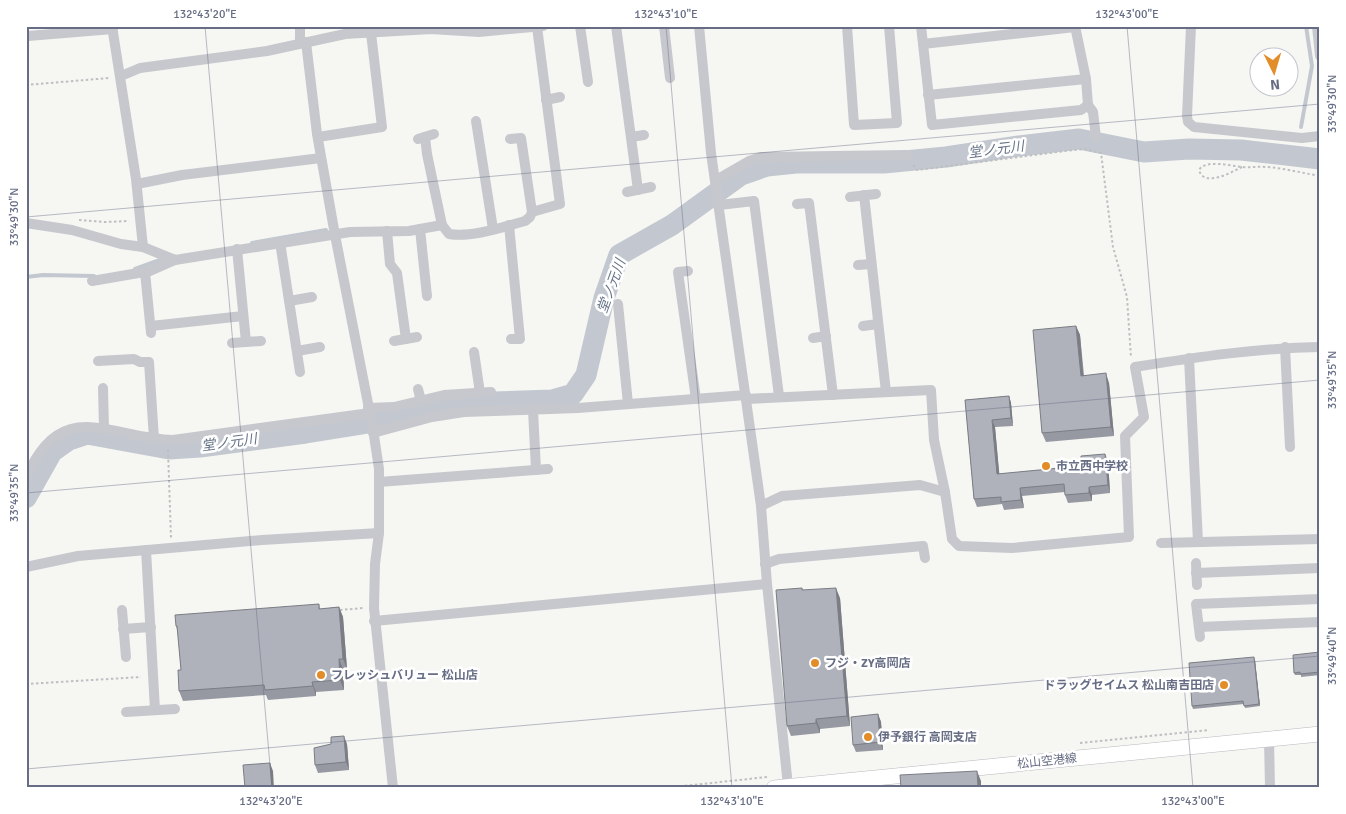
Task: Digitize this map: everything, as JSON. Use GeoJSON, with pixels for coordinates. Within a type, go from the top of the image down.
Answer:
{"type":"FeatureCollection","features":[{"type":"Feature","properties":{"kind":"main road","name":"松山空港線"},"geometry":{"type":"LineString","coordinates":[[780,787],[1320,734]]}},
{"type":"Feature","properties":{"kind":"street"},"geometry":{"type":"LineString","coordinates":[[300,26],[335,235],[373,431],[379,482],[379,533],[375,564],[374,621],[393,788]]}},
{"type":"Feature","properties":{"kind":"street"},"geometry":{"type":"LineString","coordinates":[[580,26],[588,82]]}},
{"type":"Feature","properties":{"kind":"street"},"geometry":{"type":"LineString","coordinates":[[616,26],[638,190]]}},
{"type":"Feature","properties":{"kind":"street"},"geometry":{"type":"LineString","coordinates":[[664,26],[670,78]]}},
{"type":"Feature","properties":{"kind":"street"},"geometry":{"type":"LineString","coordinates":[[699,26],[711,154],[761,506],[780,787]]}},
{"type":"Feature","properties":{"kind":"street"},"geometry":{"type":"LineString","coordinates":[[847,26],[854,125],[897,123],[889,26]]}},
{"type":"Feature","properties":{"kind":"street"},"geometry":{"type":"LineString","coordinates":[[921,26],[932,125],[1081,110],[1088,105]]}},
{"type":"Feature","properties":{"kind":"street"},"geometry":{"type":"LineString","coordinates":[[1191,26],[1188,122],[1194,127],[1302,138],[1320,136]]}},
{"type":"Feature","properties":{"kind":"street"},"geometry":{"type":"LineString","coordinates":[[1317,26],[1320,56]]}},
{"type":"Feature","properties":{"kind":"street"},"geometry":{"type":"LineString","coordinates":[[121,76],[140,68],[238,56],[368,31],[429,28],[480,32],[540,27],[546,100],[560,204],[532,212]]}},
{"type":"Feature","properties":{"kind":"street"},"geometry":{"type":"LineString","coordinates":[[923,44],[1075,27],[1086,79],[1088,105],[1093,112],[1096,137]]}},
{"type":"Feature","properties":{"kind":"street"},"geometry":{"type":"LineString","coordinates":[[28,36],[112,28],[137,184],[143,247]]}},
{"type":"Feature","properties":{"kind":"street"},"geometry":{"type":"LineString","coordinates":[[318,137],[382,126],[368,31]]}},
{"type":"Feature","properties":{"kind":"street"},"geometry":{"type":"LineString","coordinates":[[928,95],[1086,79]]}},
{"type":"Feature","properties":{"kind":"street"},"geometry":{"type":"LineString","coordinates":[[613,84],[624,82]]}},
{"type":"Feature","properties":{"kind":"street"},"geometry":{"type":"LineString","coordinates":[[546,100],[560,98]]}},
{"type":"Feature","properties":{"kind":"street"},"geometry":{"type":"LineString","coordinates":[[476,121],[493,229]]}},
{"type":"Feature","properties":{"kind":"street"},"geometry":{"type":"LineString","coordinates":[[631,137],[644,135]]}},
{"type":"Feature","properties":{"kind":"street"},"geometry":{"type":"LineString","coordinates":[[426,137],[427,154],[442,224],[449,234],[455,235],[525,222],[530,217],[532,212],[522,138],[510,139]]}},
{"type":"Feature","properties":{"kind":"street"},"geometry":{"type":"LineString","coordinates":[[716,180],[749,161],[761,158],[907,155]]}},
{"type":"Feature","properties":{"kind":"street"},"geometry":{"type":"LineString","coordinates":[[137,184],[182,176],[322,158]]}},
{"type":"Feature","properties":{"kind":"street"},"geometry":{"type":"LineString","coordinates":[[627,192],[650,187]]}},
{"type":"Feature","properties":{"kind":"street"},"geometry":{"type":"LineString","coordinates":[[850,197],[876,194]]}},
{"type":"Feature","properties":{"kind":"street"},"geometry":{"type":"LineString","coordinates":[[864,195],[886,392]]}},
{"type":"Feature","properties":{"kind":"street"},"geometry":{"type":"LineString","coordinates":[[719,205],[754,201],[780,396]]}},
{"type":"Feature","properties":{"kind":"street"},"geometry":{"type":"LineString","coordinates":[[797,204],[810,202],[813,267],[826,336],[833,395]]}},
{"type":"Feature","properties":{"kind":"street"},"geometry":{"type":"LineString","coordinates":[[26,223],[72,230],[121,244],[143,247],[175,260]]}},
{"type":"Feature","properties":{"kind":"street"},"geometry":{"type":"LineString","coordinates":[[92,281],[145,272],[175,260],[237,249],[350,232],[409,231],[442,224]]}},
{"type":"Feature","properties":{"kind":"street"},"geometry":{"type":"LineString","coordinates":[[509,225],[520,339],[511,339]]}},
{"type":"Feature","properties":{"kind":"street"},"geometry":{"type":"LineString","coordinates":[[420,229],[427,296]]}},
{"type":"Feature","properties":{"kind":"street"},"geometry":{"type":"LineString","coordinates":[[387,231],[390,264],[397,273],[406,339]]}},
{"type":"Feature","properties":{"kind":"street"},"geometry":{"type":"LineString","coordinates":[[280,242],[300,372]]}},
{"type":"Feature","properties":{"kind":"street"},"geometry":{"type":"LineString","coordinates":[[237,249],[246,342]]}},
{"type":"Feature","properties":{"kind":"street"},"geometry":{"type":"LineString","coordinates":[[858,265],[871,264]]}},
{"type":"Feature","properties":{"kind":"street"},"geometry":{"type":"LineString","coordinates":[[688,271],[678,272],[696,399]]}},
{"type":"Feature","properties":{"kind":"street"},"geometry":{"type":"LineString","coordinates":[[145,272],[151,330],[243,316]]}},
{"type":"Feature","properties":{"kind":"street"},"geometry":{"type":"LineString","coordinates":[[289,301],[312,297]]}},
{"type":"Feature","properties":{"kind":"street"},"geometry":{"type":"LineString","coordinates":[[618,304],[628,404]]}},
{"type":"Feature","properties":{"kind":"street"},"geometry":{"type":"LineString","coordinates":[[863,326],[878,324]]}},
{"type":"Feature","properties":{"kind":"street"},"geometry":{"type":"LineString","coordinates":[[813,338],[826,336]]}},
{"type":"Feature","properties":{"kind":"street"},"geometry":{"type":"LineString","coordinates":[[394,341],[417,337]]}},
{"type":"Feature","properties":{"kind":"street"},"geometry":{"type":"LineString","coordinates":[[232,343],[261,341]]}},
{"type":"Feature","properties":{"kind":"street"},"geometry":{"type":"LineString","coordinates":[[373,431],[447,414],[696,399],[931,390],[934,440],[945,492],[952,539],[960,546],[1012,548],[1129,537],[1125,436],[1144,417],[1135,367],[1189,358],[1285,347],[1320,347]]}},
{"type":"Feature","properties":{"kind":"street"},"geometry":{"type":"LineString","coordinates":[[1285,347],[1290,447]]}},
{"type":"Feature","properties":{"kind":"street"},"geometry":{"type":"LineString","coordinates":[[296,351],[320,348]]}},
{"type":"Feature","properties":{"kind":"street"},"geometry":{"type":"LineString","coordinates":[[474,352],[480,393]]}},
{"type":"Feature","properties":{"kind":"street"},"geometry":{"type":"LineString","coordinates":[[1189,358],[1198,542]]}},
{"type":"Feature","properties":{"kind":"street"},"geometry":{"type":"LineString","coordinates":[[98,361],[134,359],[140,362],[149,362],[154,439]]}},
{"type":"Feature","properties":{"kind":"street"},"geometry":{"type":"LineString","coordinates":[[103,388],[104,429]]}},
{"type":"Feature","properties":{"kind":"street"},"geometry":{"type":"LineString","coordinates":[[418,389],[421,401]]}},
{"type":"Feature","properties":{"kind":"street"},"geometry":{"type":"LineString","coordinates":[[26,478],[34,459],[42,448],[64,432],[75,428],[104,429],[154,439],[189,439],[369,413],[444,396],[491,392]]}},
{"type":"Feature","properties":{"kind":"street"},"geometry":{"type":"LineString","coordinates":[[533,410],[536,470]]}},
{"type":"Feature","properties":{"kind":"street"},"geometry":{"type":"LineString","coordinates":[[379,482],[548,469]]}},
{"type":"Feature","properties":{"kind":"street"},"geometry":{"type":"LineString","coordinates":[[761,506],[782,496],[920,485],[945,492]]}},
{"type":"Feature","properties":{"kind":"street"},"geometry":{"type":"LineString","coordinates":[[26,567],[78,556],[262,540],[379,533]]}},
{"type":"Feature","properties":{"kind":"street"},"geometry":{"type":"LineString","coordinates":[[1161,543],[1320,538]]}},
{"type":"Feature","properties":{"kind":"street"},"geometry":{"type":"LineString","coordinates":[[766,564],[779,559],[923,546],[924,558]]}},
{"type":"Feature","properties":{"kind":"street"},"geometry":{"type":"LineString","coordinates":[[146,550],[156,710]]}},
{"type":"Feature","properties":{"kind":"street"},"geometry":{"type":"LineString","coordinates":[[1197,585],[1196,568],[1320,568]]}},
{"type":"Feature","properties":{"kind":"street"},"geometry":{"type":"LineString","coordinates":[[374,621],[767,584]]}},
{"type":"Feature","properties":{"kind":"street"},"geometry":{"type":"LineString","coordinates":[[1314,625],[1199,632],[1196,604],[1320,600]]}},
{"type":"Feature","properties":{"kind":"street"},"geometry":{"type":"LineString","coordinates":[[122,610],[126,656]]}},
{"type":"Feature","properties":{"kind":"street"},"geometry":{"type":"LineString","coordinates":[[123,629],[151,627]]}},
{"type":"Feature","properties":{"kind":"street"},"geometry":{"type":"LineString","coordinates":[[126,712],[175,709]]}},
{"type":"Feature","properties":{"kind":"street"},"geometry":{"type":"LineString","coordinates":[[1269,739],[1270,788]]}},
{"type":"Feature","properties":{"kind":"path"},"geometry":{"type":"LineString","coordinates":[[26,85],[121,76]]}},
{"type":"Feature","properties":{"kind":"path"},"geometry":{"type":"LineString","coordinates":[[915,168],[917,170],[1084,149],[1102,153],[1112,240],[1127,297],[1130,351],[1135,367]]}},
{"type":"Feature","properties":{"kind":"path"},"geometry":{"type":"LineString","coordinates":[[1242,167],[1211,178],[1205,178],[1200,174],[1199,170],[1201,166],[1206,164],[1229,165],[1282,168],[1320,176]]}},
{"type":"Feature","properties":{"kind":"path"},"geometry":{"type":"LineString","coordinates":[[73,219],[105,222],[141,221]]}},
{"type":"Feature","properties":{"kind":"path"},"geometry":{"type":"LineString","coordinates":[[168,454],[172,548]]}},
{"type":"Feature","properties":{"kind":"path"},"geometry":{"type":"LineString","coordinates":[[335,610],[374,608]]}},
{"type":"Feature","properties":{"kind":"path"},"geometry":{"type":"LineString","coordinates":[[26,684],[154,676]]}},
{"type":"Feature","properties":{"kind":"building"},"geometry":{"type":"Polygon","coordinates":[[[1076,326],[1081,376],[1106,373],[1111,427],[1042,433],[1033,330],[1076,326]]]}},
{"type":"Feature","properties":{"kind":"building"},"geometry":{"type":"Polygon","coordinates":[[[1009,396],[1011,418],[992,420],[997,474],[1081,466],[1081,456],[1105,454],[1108,485],[1089,487],[1089,493],[1065,495],[1064,484],[1020,488],[1021,500],[1001,502],[1001,497],[974,499],[965,400],[1009,396]]]}},
{"type":"Feature","properties":{"kind":"building","name":"フジ・ZY高岡店"},"geometry":{"type":"Polygon","coordinates":[[[802,588],[802,590],[836,588],[847,716],[816,719],[816,723],[787,726],[776,590],[802,588]]]}},
{"type":"Feature","properties":{"kind":"building"},"geometry":{"type":"Polygon","coordinates":[[[319,604],[319,609],[339,607],[343,659],[339,659],[340,680],[312,682],[313,686],[265,690],[264,685],[179,691],[178,670],[181,670],[175,615],[319,604]]]}},
{"type":"Feature","properties":{"kind":"building"},"geometry":{"type":"Polygon","coordinates":[[[1320,652],[1320,672],[1294,673],[1293,655],[1320,652]]]}},
{"type":"Feature","properties":{"kind":"building","name":"ドラッグセイムス 松山南吉田店"},"geometry":{"type":"Polygon","coordinates":[[[1254,657],[1259,704],[1244,706],[1243,701],[1192,706],[1189,663],[1254,657]]]}},
{"type":"Feature","properties":{"kind":"building","name":"伊予銀行 高岡支店"},"geometry":{"type":"Polygon","coordinates":[[[878,714],[880,742],[853,745],[851,717],[878,714]]]}},
{"type":"Feature","properties":{"kind":"building"},"geometry":{"type":"Polygon","coordinates":[[[344,736],[346,762],[315,765],[314,748],[331,744],[331,737],[344,736]]]}},
{"type":"Feature","properties":{"kind":"building"},"geometry":{"type":"Polygon","coordinates":[[[270,763],[272,788],[245,788],[243,765],[270,763]]]}},
{"type":"Feature","properties":{"kind":"building"},"geometry":{"type":"Polygon","coordinates":[[[977,771],[978,788],[901,788],[900,775],[977,771]]]}},
{"type":"Feature","properties":{"kind":"waterway"},"geometry":{"type":"LineString","coordinates":[[1301,127],[1312,66],[1306,26]]}},
{"type":"Feature","properties":{"kind":"waterway","name":"堂ノ元川"},"geometry":{"type":"LineString","coordinates":[[26,498],[52,452],[69,440],[87,434],[169,449],[200,447],[381,421],[461,403],[552,400],[573,394],[586,375],[604,298],[619,255],[672,225],[741,175],[767,166],[796,163],[884,163],[946,157],[1079,139],[1144,152],[1189,149],[1241,150],[1320,159]]}},
{"type":"Feature","properties":{"kind":"waterway"},"geometry":{"type":"LineString","coordinates":[[252,243],[326,230]]}},
{"type":"Feature","properties":{"kind":"waterway"},"geometry":{"type":"LineString","coordinates":[[135,269],[160,260]]}},
{"type":"Feature","properties":{"kind":"waterway"},"geometry":{"type":"LineString","coordinates":[[26,277],[43,275],[94,276]]}},
{"type":"Feature","properties":{"kind":"place","name":"市立西中学校"},"geometry":{"type":"Point","coordinates":[1046,466]}},
{"type":"Feature","properties":{"kind":"place","name":"フジ・ZY高岡店"},"geometry":{"type":"Point","coordinates":[815,663]}},
{"type":"Feature","properties":{"kind":"place","name":"フレッシュバリュー 松山店"},"geometry":{"type":"Point","coordinates":[321,675]}},
{"type":"Feature","properties":{"kind":"place","name":"ドラッグセイムス 松山南吉田店"},"geometry":{"type":"Point","coordinates":[1224,685]}},
{"type":"Feature","properties":{"kind":"place","name":"伊予銀行 高岡支店"},"geometry":{"type":"Point","coordinates":[868,737]}}]}
